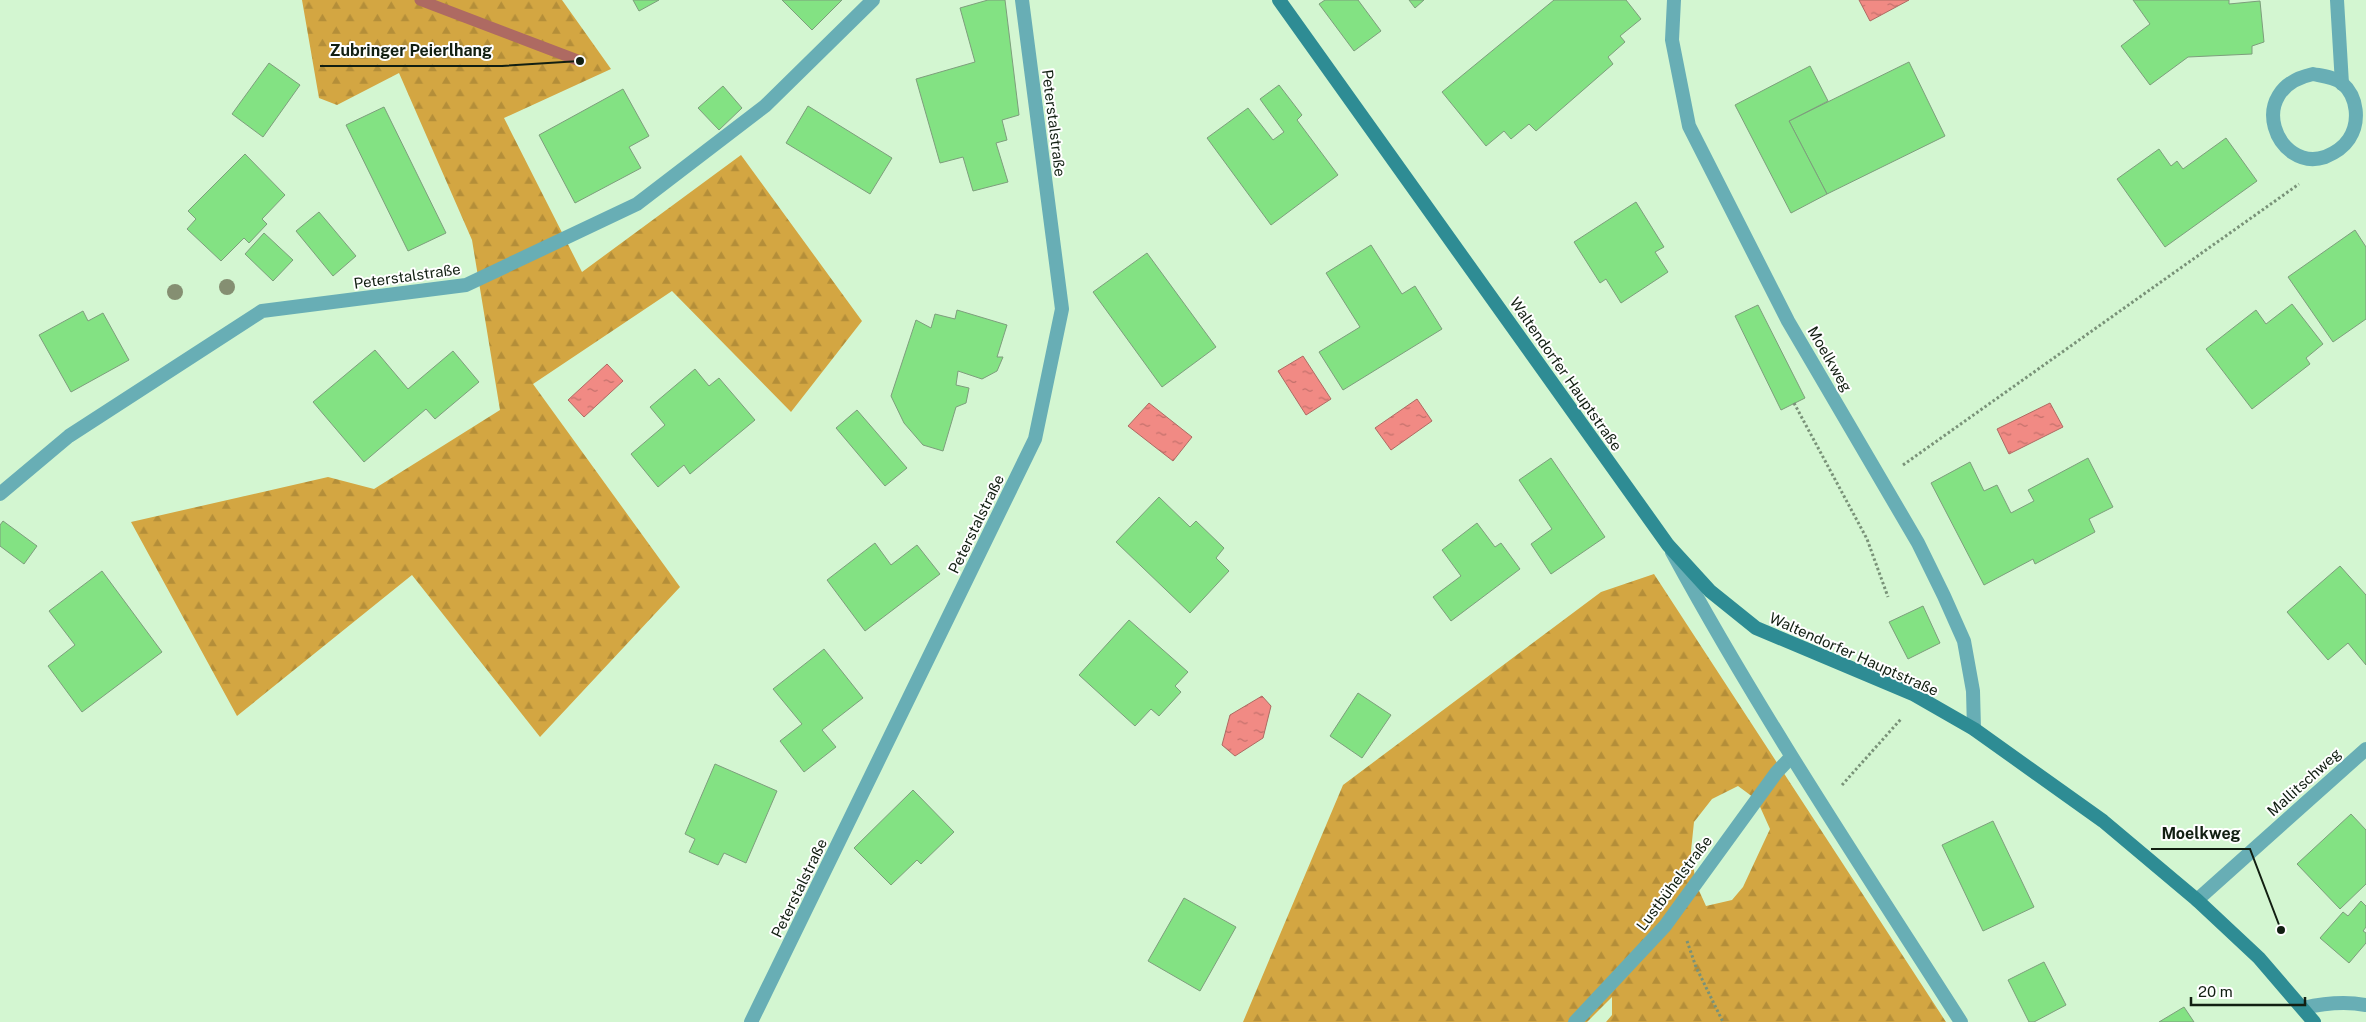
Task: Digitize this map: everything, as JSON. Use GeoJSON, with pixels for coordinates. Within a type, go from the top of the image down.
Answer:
{"type":"FeatureCollection","features":[{"type":"Feature","properties":{"kind":"main road","name":"Waltendorfer Hauptstraße"},"geometry":{"type":"LineString","coordinates":[[1279,0],[1668,545],[1710,590],[1756,628],[1913,694],[1974,729],[2103,821],[2197,900],[2259,958],[2314,1022]]}},
{"type":"Feature","properties":{"kind":"street","name":"Peterstalstraße"},"geometry":{"type":"LineString","coordinates":[[0,494],[69,436],[262,311],[466,285],[637,204],[766,106],[873,0]]}},
{"type":"Feature","properties":{"kind":"street","name":"Peterstalstraße"},"geometry":{"type":"LineString","coordinates":[[752,1022],[1035,439],[1062,309],[1022,0]]}},
{"type":"Feature","properties":{"kind":"street","name":"Moelkweg"},"geometry":{"type":"LineString","coordinates":[[1674,0],[1672,40],[1689,126],[1788,321],[1918,544],[1964,641],[1973,691],[1974,729]]}},
{"type":"Feature","properties":{"kind":"street"},"geometry":{"type":"LineString","coordinates":[[2337,0],[2342,84]]}},
{"type":"Feature","properties":{"kind":"street"},"geometry":{"type":"LineString","coordinates":[[2313,74],[2329,76],[2342,84],[2353,98],[2357,115],[2354,131],[2345,145],[2332,154],[2316,160],[2299,156],[2285,147],[2276,133],[2272,117],[2275,101],[2283,87],[2297,78],[2313,74]]}},
{"type":"Feature","properties":{"kind":"street"},"geometry":{"type":"LineString","coordinates":[[1668,545],[1707,618],[1791,757],[1961,1022]]}},
{"type":"Feature","properties":{"kind":"street","name":"Mallitschweg"},"geometry":{"type":"LineString","coordinates":[[2197,900],[2366,749]]}},
{"type":"Feature","properties":{"kind":"street","name":"Lustbühelstraße"},"geometry":{"type":"LineString","coordinates":[[1575,1022],[1665,926],[1776,773],[1791,757]]}},
{"type":"Feature","properties":{"kind":"street"},"geometry":{"type":"LineString","coordinates":[[2303,1008],[2324,1003],[2366,1005]]}},
{"type":"Feature","properties":{"kind":"path"},"geometry":{"type":"LineString","coordinates":[[1880,478],[1909,461],[2299,184],[2316,160]]}},
{"type":"Feature","properties":{"kind":"path"},"geometry":{"type":"LineString","coordinates":[[1794,403],[1867,539],[1888,597]]}},
{"type":"Feature","properties":{"kind":"path"},"geometry":{"type":"LineString","coordinates":[[1824,807],[1905,715]]}},
{"type":"Feature","properties":{"kind":"path"},"geometry":{"type":"LineString","coordinates":[[1678,909],[1696,967],[1723,1022]]}},
{"type":"Feature","properties":{"kind":"green space"},"geometry":{"type":"Polygon","coordinates":[[[302,0],[562,0],[611,69],[504,118],[582,272],[741,155],[862,321],[791,412],[672,291],[533,384],[680,587],[540,737],[412,575],[237,716],[131,522],[328,477],[374,489],[500,410],[472,240],[399,73],[337,105],[319,98],[302,0]]]}},
{"type":"Feature","properties":{"kind":"green space"},"geometry":{"type":"Polygon","coordinates":[[[1654,574],[1946,1022],[1606,1022],[1612,1015],[1612,997],[1587,1022],[1243,1022],[1343,785],[1601,592],[1654,574]],[[1738,786],[1712,799],[1694,822],[1691,851],[1696,884],[1706,906],[1732,900],[1743,887],[1770,829],[1757,800],[1738,786]]]}},
{"type":"Feature","properties":{"kind":"water"},"geometry":{"type":"Polygon","coordinates":[[[1859,0],[1909,0],[1870,21],[1859,0]]]}},
{"type":"Feature","properties":{"kind":"water"},"geometry":{"type":"Polygon","coordinates":[[[1303,356],[1331,399],[1306,415],[1278,371],[1303,356]]]}},
{"type":"Feature","properties":{"kind":"water"},"geometry":{"type":"Polygon","coordinates":[[[607,364],[623,381],[584,417],[568,400],[607,364]]]}},
{"type":"Feature","properties":{"kind":"water"},"geometry":{"type":"Polygon","coordinates":[[[1417,399],[1432,421],[1391,450],[1375,428],[1417,399]]]}},
{"type":"Feature","properties":{"kind":"water"},"geometry":{"type":"Polygon","coordinates":[[[1149,403],[1192,437],[1173,461],[1128,426],[1149,403]]]}},
{"type":"Feature","properties":{"kind":"water"},"geometry":{"type":"Polygon","coordinates":[[[2050,403],[2063,427],[2009,454],[1997,429],[2050,403]]]}},
{"type":"Feature","properties":{"kind":"water"},"geometry":{"type":"Polygon","coordinates":[[[1262,696],[1271,706],[1263,738],[1235,756],[1222,745],[1230,715],[1262,696]]]}},
{"type":"Feature","properties":{"kind":"building"},"geometry":{"type":"Polygon","coordinates":[[[633,0],[659,0],[639,11],[633,0]]]}},
{"type":"Feature","properties":{"kind":"building"},"geometry":{"type":"Polygon","coordinates":[[[782,0],[842,0],[812,30],[782,0]]]}},
{"type":"Feature","properties":{"kind":"building"},"geometry":{"type":"Polygon","coordinates":[[[988,0],[1005,0],[1019,115],[1002,120],[1007,140],[996,143],[1008,182],[973,191],[963,157],[940,163],[916,79],[975,62],[960,8],[988,0]]]}},
{"type":"Feature","properties":{"kind":"building"},"geometry":{"type":"Polygon","coordinates":[[[1325,0],[1358,0],[1381,31],[1354,51],[1319,4],[1325,0]]]}},
{"type":"Feature","properties":{"kind":"building"},"geometry":{"type":"Polygon","coordinates":[[[1409,0],[1424,0],[1415,8],[1409,0]]]}},
{"type":"Feature","properties":{"kind":"building"},"geometry":{"type":"Polygon","coordinates":[[[1554,0],[1626,0],[1641,19],[1620,36],[1625,42],[1608,57],[1613,64],[1536,131],[1529,124],[1511,139],[1504,131],[1486,146],[1442,92],[1554,0]]]}},
{"type":"Feature","properties":{"kind":"building"},"geometry":{"type":"Polygon","coordinates":[[[2133,0],[2229,0],[2229,4],[2260,1],[2264,42],[2252,46],[2252,54],[2188,57],[2150,85],[2121,46],[2150,24],[2133,0]]]}},
{"type":"Feature","properties":{"kind":"building"},"geometry":{"type":"Polygon","coordinates":[[[1909,62],[1945,136],[1827,194],[1789,121],[1909,62]]]}},
{"type":"Feature","properties":{"kind":"building"},"geometry":{"type":"Polygon","coordinates":[[[269,63],[300,85],[263,137],[232,114],[269,63]]]}},
{"type":"Feature","properties":{"kind":"building"},"geometry":{"type":"Polygon","coordinates":[[[1810,66],[1828,101],[1789,121],[1827,194],[1791,213],[1735,105],[1810,66]]]}},
{"type":"Feature","properties":{"kind":"building"},"geometry":{"type":"Polygon","coordinates":[[[1279,85],[1302,115],[1297,120],[1338,175],[1271,225],[1207,138],[1248,108],[1273,140],[1284,132],[1260,99],[1279,85]]]}},
{"type":"Feature","properties":{"kind":"building"},"geometry":{"type":"Polygon","coordinates":[[[723,86],[742,108],[719,130],[698,108],[723,86]]]}},
{"type":"Feature","properties":{"kind":"building"},"geometry":{"type":"Polygon","coordinates":[[[623,89],[649,136],[629,147],[641,168],[575,203],[539,135],[623,89]]]}},
{"type":"Feature","properties":{"kind":"building"},"geometry":{"type":"Polygon","coordinates":[[[808,106],[892,158],[870,194],[786,143],[808,106]]]}},
{"type":"Feature","properties":{"kind":"building"},"geometry":{"type":"Polygon","coordinates":[[[384,107],[446,233],[408,251],[346,125],[384,107]]]}},
{"type":"Feature","properties":{"kind":"building"},"geometry":{"type":"Polygon","coordinates":[[[2226,138],[2257,181],[2165,247],[2117,179],[2159,149],[2171,166],[2177,161],[2183,169],[2226,138]]]}},
{"type":"Feature","properties":{"kind":"building"},"geometry":{"type":"Polygon","coordinates":[[[245,154],[285,195],[262,219],[267,224],[249,243],[244,238],[221,261],[187,229],[196,219],[188,211],[245,154]]]}},
{"type":"Feature","properties":{"kind":"building"},"geometry":{"type":"Polygon","coordinates":[[[1636,202],[1664,247],[1655,252],[1668,272],[1621,303],[1606,279],[1600,283],[1574,242],[1636,202]]]}},
{"type":"Feature","properties":{"kind":"building"},"geometry":{"type":"Polygon","coordinates":[[[319,212],[356,256],[333,276],[296,231],[319,212]]]}},
{"type":"Feature","properties":{"kind":"building"},"geometry":{"type":"Polygon","coordinates":[[[2355,230],[2366,247],[2366,319],[2333,342],[2288,277],[2355,230]]]}},
{"type":"Feature","properties":{"kind":"building"},"geometry":{"type":"Polygon","coordinates":[[[264,233],[293,260],[273,281],[245,254],[264,233]]]}},
{"type":"Feature","properties":{"kind":"building"},"geometry":{"type":"Polygon","coordinates":[[[1371,245],[1402,294],[1415,286],[1442,329],[1343,390],[1319,352],[1360,327],[1326,273],[1371,245]]]}},
{"type":"Feature","properties":{"kind":"building"},"geometry":{"type":"Polygon","coordinates":[[[1147,253],[1216,347],[1162,387],[1093,292],[1147,253]]]}},
{"type":"Feature","properties":{"kind":"building"},"geometry":{"type":"Polygon","coordinates":[[[2292,304],[2323,344],[2306,358],[2310,364],[2252,409],[2206,349],[2256,310],[2266,324],[2292,304]]]}},
{"type":"Feature","properties":{"kind":"building"},"geometry":{"type":"Polygon","coordinates":[[[1758,305],[1805,398],[1781,410],[1735,316],[1758,305]]]}},
{"type":"Feature","properties":{"kind":"building"},"geometry":{"type":"Polygon","coordinates":[[[957,310],[1007,325],[997,357],[1003,357],[997,371],[982,379],[958,371],[956,385],[969,388],[966,403],[956,407],[943,451],[923,445],[904,423],[891,396],[916,320],[931,328],[935,314],[955,319],[957,310]]]}},
{"type":"Feature","properties":{"kind":"building"},"geometry":{"type":"Polygon","coordinates":[[[83,311],[88,321],[103,313],[129,360],[71,392],[39,335],[83,311]]]}},
{"type":"Feature","properties":{"kind":"building"},"geometry":{"type":"Polygon","coordinates":[[[375,350],[408,389],[453,351],[479,382],[435,419],[426,409],[364,462],[313,402],[375,350]]]}},
{"type":"Feature","properties":{"kind":"building"},"geometry":{"type":"Polygon","coordinates":[[[695,369],[709,386],[719,378],[755,420],[690,474],[684,465],[658,487],[631,454],[665,425],[650,407],[695,369]]]}},
{"type":"Feature","properties":{"kind":"building"},"geometry":{"type":"Polygon","coordinates":[[[857,410],[907,468],[885,486],[836,428],[857,410]]]}},
{"type":"Feature","properties":{"kind":"building"},"geometry":{"type":"Polygon","coordinates":[[[1551,458],[1605,537],[1551,574],[1531,544],[1552,529],[1519,480],[1551,458]]]}},
{"type":"Feature","properties":{"kind":"building"},"geometry":{"type":"Polygon","coordinates":[[[2088,458],[2113,507],[2089,519],[2095,532],[2035,564],[2033,559],[1984,585],[1931,483],[1970,462],[1984,491],[1997,485],[2011,513],[2034,501],[2028,490],[2088,458]]]}},
{"type":"Feature","properties":{"kind":"building"},"geometry":{"type":"Polygon","coordinates":[[[1159,497],[1190,527],[1196,521],[1224,548],[1216,558],[1229,571],[1190,613],[1116,542],[1159,497]]]}},
{"type":"Feature","properties":{"kind":"building"},"geometry":{"type":"Polygon","coordinates":[[[3,521],[37,546],[24,564],[0,546],[0,525],[3,521]]]}},
{"type":"Feature","properties":{"kind":"building"},"geometry":{"type":"Polygon","coordinates":[[[1477,523],[1495,547],[1501,543],[1520,569],[1451,621],[1433,597],[1461,576],[1442,550],[1477,523]]]}},
{"type":"Feature","properties":{"kind":"building"},"geometry":{"type":"Polygon","coordinates":[[[875,543],[891,565],[917,545],[940,574],[865,631],[827,580],[875,543]]]}},
{"type":"Feature","properties":{"kind":"building"},"geometry":{"type":"Polygon","coordinates":[[[2340,566],[2366,595],[2366,665],[2348,643],[2328,660],[2287,612],[2340,566]]]}},
{"type":"Feature","properties":{"kind":"building"},"geometry":{"type":"Polygon","coordinates":[[[102,571],[162,652],[82,712],[48,666],[75,645],[49,611],[102,571]]]}},
{"type":"Feature","properties":{"kind":"building"},"geometry":{"type":"Polygon","coordinates":[[[1923,606],[1940,643],[1908,659],[1889,622],[1923,606]]]}},
{"type":"Feature","properties":{"kind":"building"},"geometry":{"type":"Polygon","coordinates":[[[1129,620],[1188,672],[1175,686],[1181,692],[1159,716],[1151,709],[1135,726],[1079,675],[1129,620]]]}},
{"type":"Feature","properties":{"kind":"building"},"geometry":{"type":"Polygon","coordinates":[[[824,649],[863,698],[822,730],[836,747],[804,772],[780,741],[802,724],[773,689],[824,649]]]}},
{"type":"Feature","properties":{"kind":"building"},"geometry":{"type":"Polygon","coordinates":[[[1358,693],[1391,715],[1362,758],[1330,736],[1358,693]]]}},
{"type":"Feature","properties":{"kind":"building"},"geometry":{"type":"Polygon","coordinates":[[[715,764],[777,791],[746,863],[724,853],[718,865],[689,852],[695,839],[685,834],[715,764]]]}},
{"type":"Feature","properties":{"kind":"building"},"geometry":{"type":"Polygon","coordinates":[[[913,790],[954,832],[921,864],[917,860],[891,885],[854,848],[913,790]]]}},
{"type":"Feature","properties":{"kind":"building"},"geometry":{"type":"Polygon","coordinates":[[[2351,814],[2366,830],[2366,884],[2340,909],[2297,864],[2351,814]]]}},
{"type":"Feature","properties":{"kind":"building"},"geometry":{"type":"Polygon","coordinates":[[[1993,821],[2034,907],[1983,931],[1942,845],[1993,821]]]}},
{"type":"Feature","properties":{"kind":"building"},"geometry":{"type":"Polygon","coordinates":[[[1184,898],[1236,927],[1200,991],[1148,961],[1184,898]]]}},
{"type":"Feature","properties":{"kind":"building"},"geometry":{"type":"Polygon","coordinates":[[[2361,901],[2366,906],[2366,927],[2363,931],[2366,933],[2366,943],[2349,963],[2320,938],[2343,912],[2348,916],[2361,901]]]}},
{"type":"Feature","properties":{"kind":"building"},"geometry":{"type":"Polygon","coordinates":[[[2044,962],[2066,1005],[2034,1022],[2029,1022],[2008,980],[2044,962]]]}},
{"type":"Feature","properties":{"kind":"building"},"geometry":{"type":"Polygon","coordinates":[[[2184,1007],[2194,1022],[2159,1022],[2184,1007]]]}},
{"type":"Feature","properties":{"kind":"waterway"},"geometry":{"type":"LineString","coordinates":[[420,0],[580,61]]}},
{"type":"Feature","properties":{"kind":"place","name":"Zubringer Peierlhang"},"geometry":{"type":"Point","coordinates":[580,61]}},
{"type":"Feature","properties":{"kind":"place","name":"Moelkweg"},"geometry":{"type":"Point","coordinates":[2281,930]}}]}
